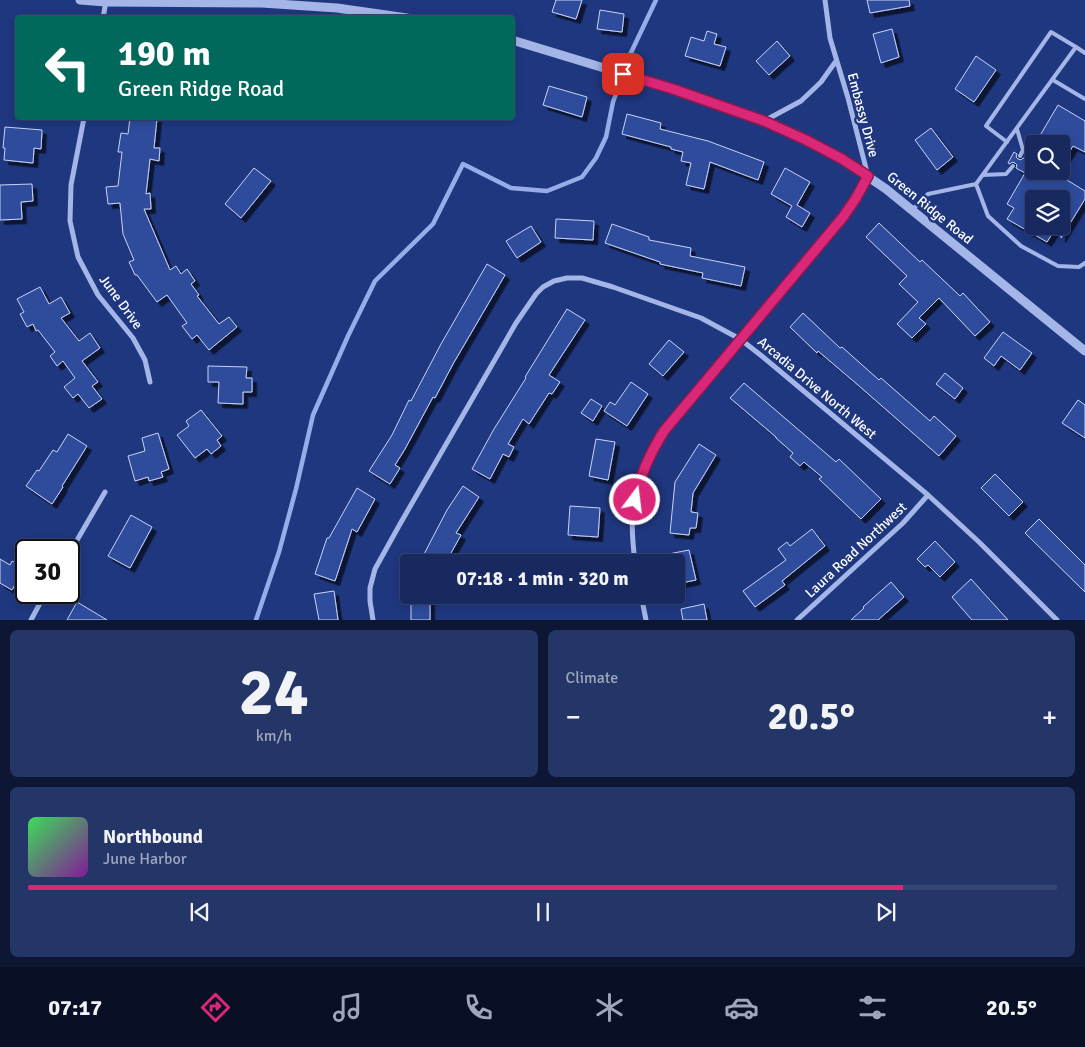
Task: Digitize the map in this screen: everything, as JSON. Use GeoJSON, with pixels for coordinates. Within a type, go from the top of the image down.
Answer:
{"type":"FeatureCollection","features":[{"type":"Feature","properties":{"kind":"street"},"geometry":{"type":"LineString","coordinates":[[80,0],[317,3],[386,15]]}},
{"type":"Feature","properties":{"kind":"street","name":"Embassy Drive"},"geometry":{"type":"LineString","coordinates":[[825,0],[830,38],[868,176]]}},
{"type":"Feature","properties":{"kind":"street"},"geometry":{"type":"LineString","coordinates":[[104,15],[106,1]]}},
{"type":"Feature","properties":{"kind":"street","name":"Green Ridge Road"},"geometry":{"type":"LineString","coordinates":[[515,41],[673,89],[764,121],[842,159],[868,176],[912,210],[1085,351]]}},
{"type":"Feature","properties":{"kind":"street","name":"Embassy Drive"},"geometry":{"type":"LineString","coordinates":[[764,121],[800,101],[821,82],[836,60]]}},
{"type":"Feature","properties":{"kind":"street","name":"June Drive"},"geometry":{"type":"LineString","coordinates":[[84,120],[70,185],[70,221],[78,257],[98,295],[133,338],[145,360],[150,382]]}},
{"type":"Feature","properties":{"kind":"street"},"geometry":{"type":"LineString","coordinates":[[634,554],[632,512],[637,488],[653,447],[740,339],[843,217],[868,176]]}},
{"type":"Feature","properties":{"kind":"street","name":"Arcadia Drive North West"},"geometry":{"type":"LineString","coordinates":[[373,620],[370,588],[375,570],[388,546],[516,322],[543,287],[554,281],[567,278],[582,278],[613,287],[701,318],[740,339],[928,495],[979,542],[1056,620]]}},
{"type":"Feature","properties":{"kind":"street"},"geometry":{"type":"LineString","coordinates":[[78,539],[105,492]]}},
{"type":"Feature","properties":{"kind":"street","name":"Laura Road Northwest"},"geometry":{"type":"LineString","coordinates":[[797,620],[902,523],[928,495]]}},
{"type":"Feature","properties":{"kind":"street"},"geometry":{"type":"LineString","coordinates":[[31,620],[40,604]]}},
{"type":"Feature","properties":{"kind":"street"},"geometry":{"type":"LineString","coordinates":[[643,604],[646,620]]}},
{"type":"Feature","properties":{"kind":"lane"},"geometry":{"type":"LineString","coordinates":[[1007,142],[986,126],[1052,32],[1085,53]]}},
{"type":"Feature","properties":{"kind":"lane"},"geometry":{"type":"LineString","coordinates":[[912,210],[928,194],[976,184],[1076,48]]}},
{"type":"Feature","properties":{"kind":"lane"},"geometry":{"type":"LineString","coordinates":[[1053,80],[1085,99]]}},
{"type":"Feature","properties":{"kind":"lane"},"geometry":{"type":"LineString","coordinates":[[1017,130],[1023,150],[1020,156]]}},
{"type":"Feature","properties":{"kind":"lane"},"geometry":{"type":"LineString","coordinates":[[983,175],[1006,174],[1013,166]]}},
{"type":"Feature","properties":{"kind":"lane"},"geometry":{"type":"LineString","coordinates":[[976,184],[988,216],[1021,246],[1058,266],[1079,267],[1085,263]]}},
{"type":"Feature","properties":{"kind":"building"},"geometry":{"type":"Polygon","coordinates":[[[556,0],[582,0],[576,19],[552,12],[556,0]]]}},
{"type":"Feature","properties":{"kind":"building"},"geometry":{"type":"Polygon","coordinates":[[[867,0],[909,0],[910,6],[870,13],[867,0]]]}},
{"type":"Feature","properties":{"kind":"building"},"geometry":{"type":"Polygon","coordinates":[[[600,10],[624,14],[622,32],[597,29],[600,10]]]}},
{"type":"Feature","properties":{"kind":"building"},"geometry":{"type":"Polygon","coordinates":[[[892,29],[899,57],[881,63],[873,34],[892,29]]]}},
{"type":"Feature","properties":{"kind":"building"},"geometry":{"type":"Polygon","coordinates":[[[707,31],[717,34],[714,44],[726,47],[720,66],[685,56],[691,37],[704,41],[707,31]]]}},
{"type":"Feature","properties":{"kind":"building"},"geometry":{"type":"Polygon","coordinates":[[[777,41],[790,56],[769,75],[756,61],[777,41]]]}},
{"type":"Feature","properties":{"kind":"building"},"geometry":{"type":"Polygon","coordinates":[[[976,56],[996,70],[974,102],[955,89],[976,56]]]}},
{"type":"Feature","properties":{"kind":"building"},"geometry":{"type":"Polygon","coordinates":[[[549,86],[587,97],[582,117],[543,105],[549,86]]]}},
{"type":"Feature","properties":{"kind":"building"},"geometry":{"type":"Polygon","coordinates":[[[1058,105],[1085,121],[1085,152],[1073,146],[1070,151],[1070,135],[1040,135],[1058,105]]]}},
{"type":"Feature","properties":{"kind":"building"},"geometry":{"type":"Polygon","coordinates":[[[627,114],[661,123],[660,129],[708,141],[764,162],[758,180],[710,162],[704,189],[686,185],[691,163],[681,161],[683,152],[622,134],[627,114]]]}},
{"type":"Feature","properties":{"kind":"building"},"geometry":{"type":"Polygon","coordinates":[[[130,120],[157,120],[154,148],[160,148],[159,161],[150,159],[146,194],[150,193],[151,209],[144,209],[170,270],[176,266],[181,274],[187,269],[195,281],[191,284],[199,295],[197,296],[219,324],[229,317],[237,327],[209,350],[197,335],[192,339],[182,326],[187,323],[167,295],[157,302],[137,275],[135,275],[129,262],[134,260],[123,234],[120,203],[108,204],[106,187],[118,186],[122,152],[118,152],[121,133],[128,134],[130,120]]]}},
{"type":"Feature","properties":{"kind":"building"},"geometry":{"type":"Polygon","coordinates":[[[5,127],[42,130],[41,149],[34,148],[33,163],[4,160],[5,127]]]}},
{"type":"Feature","properties":{"kind":"building"},"geometry":{"type":"Polygon","coordinates":[[[931,128],[953,157],[937,170],[915,140],[931,128]]]}},
{"type":"Feature","properties":{"kind":"building"},"geometry":{"type":"Polygon","coordinates":[[[1014,152],[1017,154],[1016,157],[1018,159],[1021,160],[1025,159],[1025,173],[1016,168],[1017,165],[1015,163],[1008,163],[1014,152]]]}},
{"type":"Feature","properties":{"kind":"building"},"geometry":{"type":"Polygon","coordinates":[[[254,168],[271,181],[241,218],[225,204],[254,168]]]}},
{"type":"Feature","properties":{"kind":"building"},"geometry":{"type":"Polygon","coordinates":[[[785,168],[810,182],[797,205],[810,213],[802,227],[786,217],[792,206],[771,194],[785,168]]]}},
{"type":"Feature","properties":{"kind":"building"},"geometry":{"type":"Polygon","coordinates":[[[1025,173],[1025,180],[1067,180],[1085,191],[1085,199],[1070,223],[1070,190],[1025,190],[1025,229],[1007,219],[1014,208],[1007,204],[1025,173]]]}},
{"type":"Feature","properties":{"kind":"building"},"geometry":{"type":"Polygon","coordinates":[[[32,184],[33,201],[21,202],[22,219],[0,220],[0,185],[32,184]]]}},
{"type":"Feature","properties":{"kind":"building"},"geometry":{"type":"Polygon","coordinates":[[[556,219],[594,221],[593,240],[555,238],[556,219]]]}},
{"type":"Feature","properties":{"kind":"building"},"geometry":{"type":"Polygon","coordinates":[[[879,223],[920,262],[922,260],[960,296],[963,293],[990,322],[975,336],[939,298],[919,318],[926,324],[912,338],[897,324],[918,302],[899,284],[907,276],[866,237],[879,223]]]}},
{"type":"Feature","properties":{"kind":"building"},"geometry":{"type":"Polygon","coordinates":[[[612,224],[649,237],[649,240],[691,248],[690,256],[745,267],[741,286],[702,278],[703,273],[660,264],[660,262],[605,243],[612,224]]]}},
{"type":"Feature","properties":{"kind":"building"},"geometry":{"type":"Polygon","coordinates":[[[531,226],[541,242],[517,258],[506,241],[531,226]]]}},
{"type":"Feature","properties":{"kind":"building"},"geometry":{"type":"Polygon","coordinates":[[[1035,235],[1051,235],[1047,242],[1035,235]]]}},
{"type":"Feature","properties":{"kind":"building"},"geometry":{"type":"Polygon","coordinates":[[[487,264],[505,275],[395,465],[400,468],[390,484],[369,471],[392,435],[409,400],[411,401],[487,264]]]}},
{"type":"Feature","properties":{"kind":"building"},"geometry":{"type":"Polygon","coordinates":[[[40,287],[49,304],[61,297],[70,313],[61,318],[79,341],[90,333],[100,348],[82,361],[98,382],[92,386],[102,399],[89,408],[78,394],[73,398],[64,387],[75,378],[63,361],[57,366],[50,356],[55,352],[38,330],[36,331],[33,324],[27,327],[20,314],[24,312],[17,299],[40,287]]]}},
{"type":"Feature","properties":{"kind":"building"},"geometry":{"type":"Polygon","coordinates":[[[567,309],[585,320],[549,375],[560,382],[552,394],[549,393],[529,424],[523,419],[508,444],[514,447],[509,457],[503,454],[490,479],[472,469],[494,429],[567,309]]]}},
{"type":"Feature","properties":{"kind":"building"},"geometry":{"type":"Polygon","coordinates":[[[803,313],[840,348],[842,347],[879,380],[881,378],[930,421],[934,416],[956,436],[939,456],[818,351],[817,353],[790,327],[803,313]]]}},
{"type":"Feature","properties":{"kind":"building"},"geometry":{"type":"Polygon","coordinates":[[[1003,332],[1032,353],[1020,370],[1001,356],[994,366],[984,358],[1003,332]]]}},
{"type":"Feature","properties":{"kind":"building"},"geometry":{"type":"Polygon","coordinates":[[[669,340],[684,352],[663,376],[649,364],[669,340]]]}},
{"type":"Feature","properties":{"kind":"building"},"geometry":{"type":"Polygon","coordinates":[[[208,366],[247,367],[246,378],[252,378],[252,392],[243,392],[243,404],[218,403],[219,382],[208,382],[208,366]]]}},
{"type":"Feature","properties":{"kind":"building"},"geometry":{"type":"Polygon","coordinates":[[[945,373],[963,388],[955,399],[936,384],[945,373]]]}},
{"type":"Feature","properties":{"kind":"building"},"geometry":{"type":"Polygon","coordinates":[[[631,382],[648,394],[627,426],[604,411],[610,402],[615,405],[631,382]]]}},
{"type":"Feature","properties":{"kind":"building"},"geometry":{"type":"Polygon","coordinates":[[[744,383],[836,462],[839,459],[881,499],[861,519],[819,479],[822,477],[804,462],[800,466],[790,457],[793,453],[730,398],[744,383]]]}},
{"type":"Feature","properties":{"kind":"building"},"geometry":{"type":"Polygon","coordinates":[[[591,399],[602,406],[593,421],[581,413],[591,399]]]}},
{"type":"Feature","properties":{"kind":"building"},"geometry":{"type":"Polygon","coordinates":[[[1078,400],[1085,405],[1085,438],[1062,423],[1078,400]]]}},
{"type":"Feature","properties":{"kind":"building"},"geometry":{"type":"Polygon","coordinates":[[[201,410],[222,436],[217,440],[221,446],[211,454],[207,449],[195,458],[177,435],[189,426],[186,421],[201,410]]]}},
{"type":"Feature","properties":{"kind":"building"},"geometry":{"type":"Polygon","coordinates":[[[158,433],[169,469],[161,472],[163,477],[149,481],[148,477],[135,481],[128,456],[145,451],[142,438],[158,433]]]}},
{"type":"Feature","properties":{"kind":"building"},"geometry":{"type":"Polygon","coordinates":[[[68,434],[87,446],[52,504],[26,486],[53,450],[57,452],[68,434]]]}},
{"type":"Feature","properties":{"kind":"building"},"geometry":{"type":"Polygon","coordinates":[[[596,439],[615,442],[608,480],[589,476],[596,439]]]}},
{"type":"Feature","properties":{"kind":"building"},"geometry":{"type":"Polygon","coordinates":[[[699,444],[716,455],[693,493],[691,512],[698,513],[696,528],[690,528],[689,535],[670,533],[675,482],[699,444]]]}},
{"type":"Feature","properties":{"kind":"building"},"geometry":{"type":"Polygon","coordinates":[[[995,474],[1023,502],[1009,516],[981,488],[995,474]]]}},
{"type":"Feature","properties":{"kind":"building"},"geometry":{"type":"Polygon","coordinates":[[[463,486],[479,497],[456,533],[461,535],[450,554],[424,554],[447,510],[463,486]]]}},
{"type":"Feature","properties":{"kind":"building"},"geometry":{"type":"Polygon","coordinates":[[[357,488],[375,499],[357,532],[352,529],[335,581],[315,574],[327,538],[329,538],[357,488]]]}},
{"type":"Feature","properties":{"kind":"building"},"geometry":{"type":"Polygon","coordinates":[[[570,506],[600,508],[598,537],[568,535],[570,506]]]}},
{"type":"Feature","properties":{"kind":"building"},"geometry":{"type":"Polygon","coordinates":[[[131,515],[152,527],[130,568],[108,556],[131,515]]]}},
{"type":"Feature","properties":{"kind":"building"},"geometry":{"type":"Polygon","coordinates":[[[1039,519],[1085,565],[1085,592],[1025,533],[1039,519]]]}},
{"type":"Feature","properties":{"kind":"building"},"geometry":{"type":"Polygon","coordinates":[[[812,529],[825,546],[782,581],[785,585],[755,607],[743,591],[786,560],[778,549],[787,542],[790,546],[812,529]]]}},
{"type":"Feature","properties":{"kind":"building"},"geometry":{"type":"Polygon","coordinates":[[[935,541],[955,562],[940,577],[928,565],[925,567],[917,559],[935,541]]]}},
{"type":"Feature","properties":{"kind":"building"},"geometry":{"type":"Polygon","coordinates":[[[689,550],[696,580],[685,582],[685,554],[668,554],[689,550]]]}},
{"type":"Feature","properties":{"kind":"building"},"geometry":{"type":"Polygon","coordinates":[[[0,559],[10,565],[12,561],[15,562],[15,584],[12,590],[0,583],[0,559]]]}},
{"type":"Feature","properties":{"kind":"building"},"geometry":{"type":"Polygon","coordinates":[[[971,579],[1008,620],[972,620],[952,597],[971,579]]]}},
{"type":"Feature","properties":{"kind":"building"},"geometry":{"type":"Polygon","coordinates":[[[891,582],[904,597],[878,620],[851,620],[863,607],[891,582]]]}},
{"type":"Feature","properties":{"kind":"building"},"geometry":{"type":"Polygon","coordinates":[[[334,591],[338,620],[319,620],[314,594],[334,591]]]}},
{"type":"Feature","properties":{"kind":"building"},"geometry":{"type":"Polygon","coordinates":[[[76,604],[80,604],[107,620],[67,620],[76,604]]]}},
{"type":"Feature","properties":{"kind":"building"},"geometry":{"type":"Polygon","coordinates":[[[411,604],[430,604],[430,620],[411,620],[411,604]]]}},
{"type":"Feature","properties":{"kind":"building"},"geometry":{"type":"Polygon","coordinates":[[[704,604],[707,620],[683,620],[681,609],[704,604]]]}},
{"type":"Feature","properties":{"kind":"waterway"},"geometry":{"type":"LineString","coordinates":[[628,59],[656,0]]}},
{"type":"Feature","properties":{"kind":"waterway"},"geometry":{"type":"LineString","coordinates":[[256,620],[279,552],[313,415],[375,281],[433,224],[463,164],[511,188],[547,191],[582,177],[596,158],[606,137],[613,102],[619,86]]}},
{"type":"Feature","properties":{"kind":"route"},"geometry":{"type":"LineString","coordinates":[[623,74],[673,89],[764,121],[842,159],[868,176],[843,217],[664,431],[653,447],[645,465],[635,500]]}}]}
